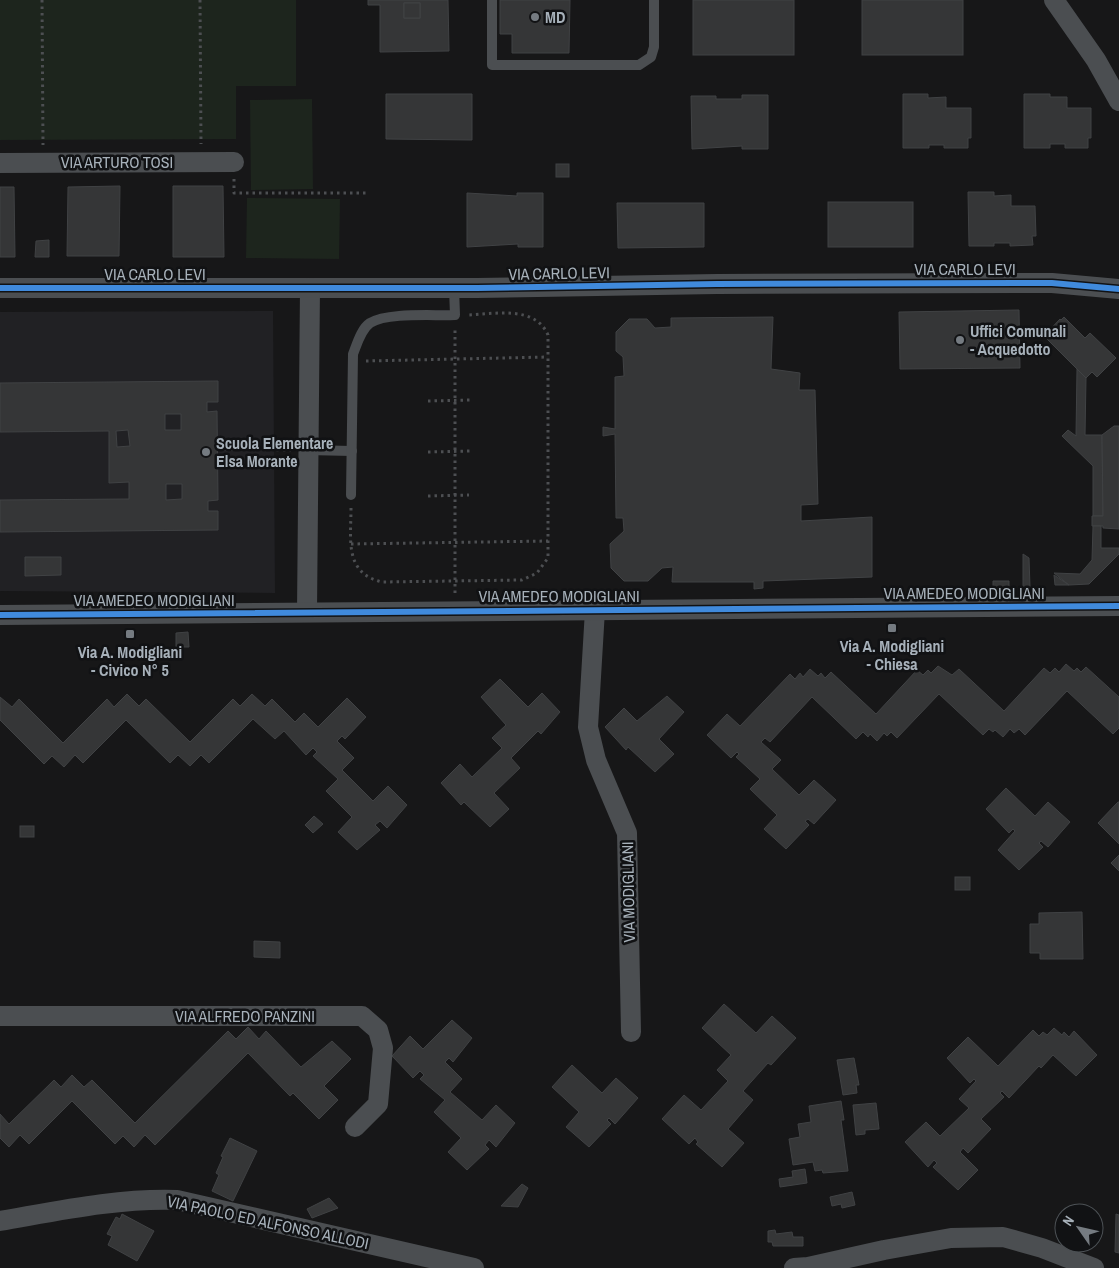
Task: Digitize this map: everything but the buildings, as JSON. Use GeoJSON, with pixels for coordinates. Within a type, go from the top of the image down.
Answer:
{"type":"FeatureCollection","features":[{"type":"Feature","properties":{"kind":"street"},"geometry":{"type":"LineString","coordinates":[[1054,0],[1096,60],[1119,101]]}},
{"type":"Feature","properties":{"kind":"street","name":"VIA ARTURO TOSI"},"geometry":{"type":"LineString","coordinates":[[0,163],[234,162]]}},
{"type":"Feature","properties":{"kind":"street","name":"VIA CARLO LEVI"},"geometry":{"type":"LineString","coordinates":[[0,288],[454,288],[717,284],[1052,283],[1119,287]]}},
{"type":"Feature","properties":{"kind":"street"},"geometry":{"type":"LineString","coordinates":[[307,612],[310,288]]}},
{"type":"Feature","properties":{"kind":"street","name":"VIA AMEDEO MODIGLIANI"},"geometry":{"type":"LineString","coordinates":[[0,615],[1119,606]]}},
{"type":"Feature","properties":{"kind":"street","name":"VIA MODIGLIANI"},"geometry":{"type":"LineString","coordinates":[[595,610],[588,727],[596,760],[627,833],[631,1032]]}},
{"type":"Feature","properties":{"kind":"street","name":"VIA ALFREDO PANZINI"},"geometry":{"type":"LineString","coordinates":[[0,1016],[362,1016],[378,1030],[383,1048],[378,1104],[355,1126]]}},
{"type":"Feature","properties":{"kind":"street","name":"VIA PAOLO ED ALFONSO ALLODI"},"geometry":{"type":"LineString","coordinates":[[0,1221],[104,1204],[150,1199],[177,1200],[474,1268]]}},
{"type":"Feature","properties":{"kind":"street"},"geometry":{"type":"LineString","coordinates":[[794,1268],[951,1238],[1003,1238],[1042,1248],[1094,1268]]}},
{"type":"Feature","properties":{"kind":"lane"},"geometry":{"type":"LineString","coordinates":[[492,0],[492,65],[639,66],[651,57],[654,47],[654,0]]}},
{"type":"Feature","properties":{"kind":"lane"},"geometry":{"type":"LineString","coordinates":[[351,495],[353,354],[360,337],[368,324],[383,318],[455,315],[454,288]]}},
{"type":"Feature","properties":{"kind":"lane"},"geometry":{"type":"LineString","coordinates":[[307,450],[352,451]]}},
{"type":"Feature","properties":{"kind":"path"},"geometry":{"type":"LineString","coordinates":[[42,0],[43,163]]}},
{"type":"Feature","properties":{"kind":"path"},"geometry":{"type":"LineString","coordinates":[[200,0],[201,162]]}},
{"type":"Feature","properties":{"kind":"path"},"geometry":{"type":"LineString","coordinates":[[234,193],[367,193]]}},
{"type":"Feature","properties":{"kind":"path"},"geometry":{"type":"LineString","coordinates":[[351,495],[352,555],[358,568],[368,578],[382,582],[455,581],[522,580],[537,573],[548,558],[548,335],[544,325],[532,316],[516,314],[455,315],[455,360],[455,401],[455,452],[455,495],[455,542],[455,581],[455,611]]}},
{"type":"Feature","properties":{"kind":"path"},"geometry":{"type":"LineString","coordinates":[[353,362],[548,357]]}},
{"type":"Feature","properties":{"kind":"path"},"geometry":{"type":"LineString","coordinates":[[428,401],[470,400]]}},
{"type":"Feature","properties":{"kind":"path"},"geometry":{"type":"LineString","coordinates":[[218,449],[307,450]]}},
{"type":"Feature","properties":{"kind":"path"},"geometry":{"type":"LineString","coordinates":[[428,452],[470,451]]}},
{"type":"Feature","properties":{"kind":"path"},"geometry":{"type":"LineString","coordinates":[[428,496],[469,495]]}},
{"type":"Feature","properties":{"kind":"path"},"geometry":{"type":"LineString","coordinates":[[352,544],[548,541]]}},
{"type":"Feature","properties":{"kind":"shaded area"},"geometry":{"type":"Polygon","coordinates":[[[0,0],[296,0],[296,86],[236,86],[236,139],[0,140],[0,0]]]}},
{"type":"Feature","properties":{"kind":"shaded area"},"geometry":{"type":"Polygon","coordinates":[[[312,99],[313,189],[251,190],[250,100],[312,99]]]}},
{"type":"Feature","properties":{"kind":"shaded area"},"geometry":{"type":"Polygon","coordinates":[[[247,198],[340,199],[339,259],[246,258],[247,198]]]}},
{"type":"Feature","properties":{"kind":"shaded area"},"geometry":{"type":"Polygon","coordinates":[[[273,311],[275,593],[0,591],[0,312],[273,311]]]}},
{"type":"Feature","properties":{"kind":"cycle path"},"geometry":{"type":"LineString","coordinates":[[0,288],[477,288],[717,284],[1052,283],[1119,289]]}},
{"type":"Feature","properties":{"kind":"cycle path"},"geometry":{"type":"LineString","coordinates":[[0,615],[1119,606]]}},
{"type":"Feature","properties":{"kind":"place","name":"MD"},"geometry":{"type":"Point","coordinates":[535,17]}},
{"type":"Feature","properties":{"kind":"place","name":"Uffici Comunali - Acquedotto"},"geometry":{"type":"Point","coordinates":[960,340]}},
{"type":"Feature","properties":{"kind":"place","name":"Scuola Elementare Elsa Morante"},"geometry":{"type":"Point","coordinates":[206,452]}},
{"type":"Feature","properties":{"kind":"place","name":"Via A. Modigliani - Chiesa"},"geometry":{"type":"Point","coordinates":[892,628]}},
{"type":"Feature","properties":{"kind":"place","name":"Via A. Modigliani - Civico N° 5"},"geometry":{"type":"Point","coordinates":[130,634]}}]}
